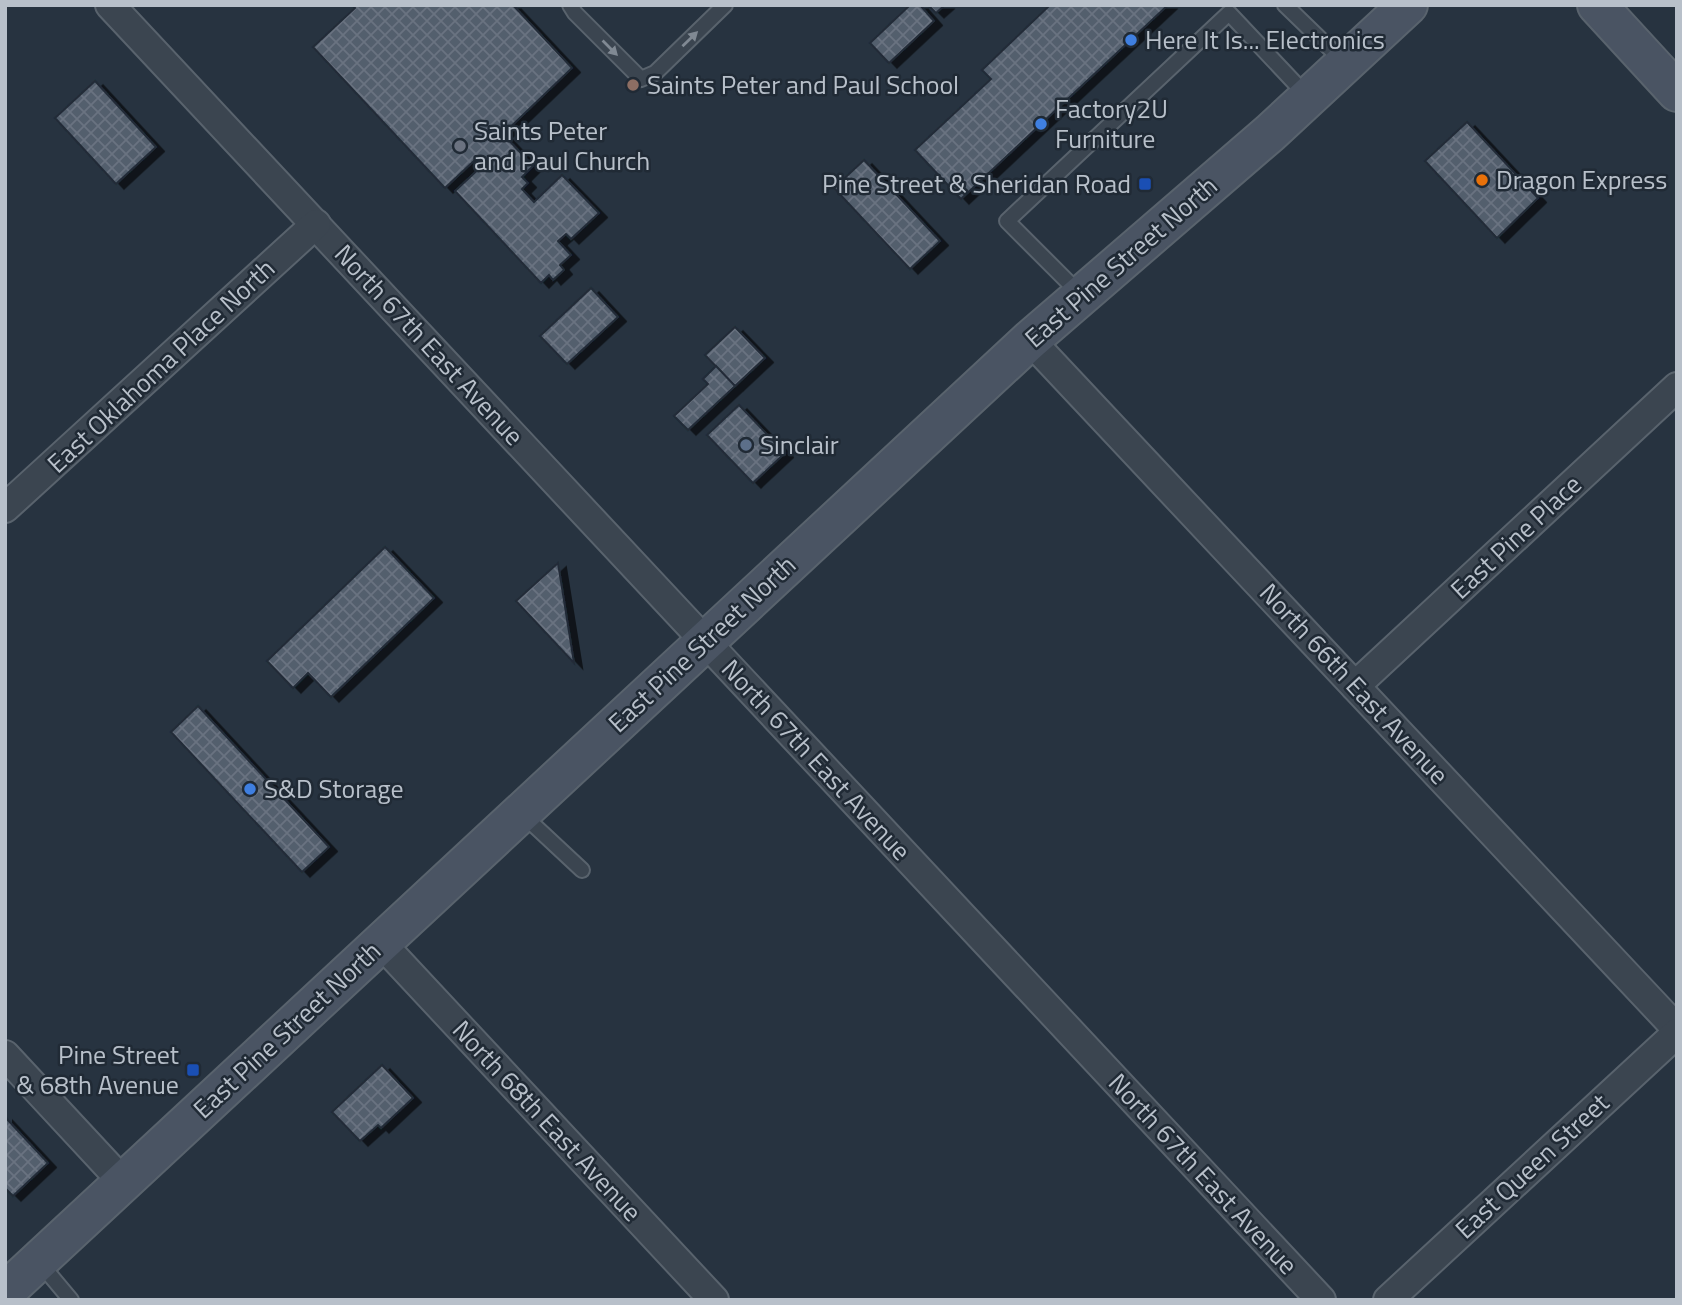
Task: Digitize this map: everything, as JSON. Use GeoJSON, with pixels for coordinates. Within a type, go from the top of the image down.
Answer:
{"type":"FeatureCollection","features":[{"type":"Feature","properties":{"kind":"street","name":"North 67th East Avenue"},"geometry":{"type":"LineString","coordinates":[[110,5],[1321,1300]]}},
{"type":"Feature","properties":{"kind":"street","name":"East Pine Street North"},"geometry":{"type":"LineString","coordinates":[[5,1292],[1030,340],[1270,133],[1408,5]]}},
{"type":"Feature","properties":{"kind":"street"},"geometry":{"type":"LineString","coordinates":[[1597,5],[1677,92]]}},
{"type":"Feature","properties":{"kind":"street","name":"East Oklahoma Place North"},"geometry":{"type":"LineString","coordinates":[[5,508],[316,223]]}},
{"type":"Feature","properties":{"kind":"street","name":"North 66th East Avenue"},"geometry":{"type":"LineString","coordinates":[[1030,340],[1677,1031]]}},
{"type":"Feature","properties":{"kind":"street","name":"East Pine Place"},"geometry":{"type":"LineString","coordinates":[[1355,686],[1677,387]]}},
{"type":"Feature","properties":{"kind":"street","name":"North 68th East Avenue"},"geometry":{"type":"LineString","coordinates":[[381,943],[714,1300]]}},
{"type":"Feature","properties":{"kind":"street","name":"East Queen Street"},"geometry":{"type":"LineString","coordinates":[[1388,1300],[1677,1031]]}},
{"type":"Feature","properties":{"kind":"street"},"geometry":{"type":"LineString","coordinates":[[5,1055],[123,1182]]}},
{"type":"Feature","properties":{"kind":"lane"},"geometry":{"type":"LineString","coordinates":[[570,5],[641,79],[654,73],[725,5]]}},
{"type":"Feature","properties":{"kind":"lane"},"geometry":{"type":"LineString","coordinates":[[1285,5],[1345,63]]}},
{"type":"Feature","properties":{"kind":"lane"},"geometry":{"type":"LineString","coordinates":[[1081,295],[1007,221],[1229,13],[1308,97]]}},
{"type":"Feature","properties":{"kind":"lane"},"geometry":{"type":"LineString","coordinates":[[520,813],[582,870]]}},
{"type":"Feature","properties":{"kind":"lane"},"geometry":{"type":"LineString","coordinates":[[38,1261],[71,1300]]}},
{"type":"Feature","properties":{"kind":"building","name":"Saints Peter and Paul Church"},"geometry":{"type":"Polygon","coordinates":[[[352,5],[513,5],[572,68],[503,134],[533,166],[522,177],[528,183],[522,189],[534,202],[562,175],[599,213],[571,239],[566,234],[558,241],[571,255],[560,265],[564,270],[553,280],[549,275],[541,283],[455,191],[483,165],[477,158],[445,188],[313,47],[355,8],[352,5]]]}},
{"type":"Feature","properties":{"kind":"building"},"geometry":{"type":"Polygon","coordinates":[[[910,5],[920,5],[934,21],[889,63],[870,43],[910,5]]]}},
{"type":"Feature","properties":{"kind":"building"},"geometry":{"type":"Polygon","coordinates":[[[928,5],[945,5],[936,13],[928,5]]]}},
{"type":"Feature","properties":{"kind":"building"},"geometry":{"type":"Polygon","coordinates":[[[1050,5],[1168,5],[961,199],[915,150],[991,79],[982,70],[1050,5]]]}},
{"type":"Feature","properties":{"kind":"building"},"geometry":{"type":"Polygon","coordinates":[[[95,81],[156,147],[116,184],[55,118],[95,81]]]}},
{"type":"Feature","properties":{"kind":"building","name":"Dragon Express"},"geometry":{"type":"Polygon","coordinates":[[[1467,122],[1538,198],[1497,238],[1425,161],[1467,122]]]}},
{"type":"Feature","properties":{"kind":"building"},"geometry":{"type":"Polygon","coordinates":[[[864,160],[940,241],[910,269],[834,188],[864,160]]]}},
{"type":"Feature","properties":{"kind":"building"},"geometry":{"type":"Polygon","coordinates":[[[591,288],[618,317],[567,364],[540,336],[591,288]]]}},
{"type":"Feature","properties":{"kind":"building"},"geometry":{"type":"Polygon","coordinates":[[[735,327],[765,358],[735,386],[705,355],[735,327]]]}},
{"type":"Feature","properties":{"kind":"building"},"geometry":{"type":"Polygon","coordinates":[[[716,366],[735,386],[688,430],[674,416],[708,384],[703,379],[716,366]]]}},
{"type":"Feature","properties":{"kind":"building"},"geometry":{"type":"Polygon","coordinates":[[[739,405],[785,453],[753,483],[707,435],[739,405]]]}},
{"type":"Feature","properties":{"kind":"building"},"geometry":{"type":"Polygon","coordinates":[[[385,547],[434,598],[331,697],[308,673],[293,688],[267,661],[385,547]]]}},
{"type":"Feature","properties":{"kind":"building"},"geometry":{"type":"Polygon","coordinates":[[[558,563],[574,663],[516,601],[558,563]]]}},
{"type":"Feature","properties":{"kind":"building","name":"S&D Storage"},"geometry":{"type":"Polygon","coordinates":[[[198,706],[329,847],[302,872],[171,732],[198,706]]]}},
{"type":"Feature","properties":{"kind":"building"},"geometry":{"type":"Polygon","coordinates":[[[382,1065],[413,1098],[381,1128],[378,1125],[360,1141],[332,1112],[382,1065]]]}},
{"type":"Feature","properties":{"kind":"building"},"geometry":{"type":"Polygon","coordinates":[[[5,1117],[48,1163],[13,1196],[5,1188],[5,1117]]]}},
{"type":"Feature","properties":{"kind":"place","name":"Here It Is... Electronics"},"geometry":{"type":"Point","coordinates":[1131,40]}},
{"type":"Feature","properties":{"kind":"place","name":"Saints Peter and Paul School"},"geometry":{"type":"Point","coordinates":[633,85]}},
{"type":"Feature","properties":{"kind":"place","name":"Factory2U Furniture"},"geometry":{"type":"Point","coordinates":[1041,124]}},
{"type":"Feature","properties":{"kind":"place","name":"Saints Peter and Paul Church"},"geometry":{"type":"Point","coordinates":[460,146]}},
{"type":"Feature","properties":{"kind":"place","name":"Dragon Express"},"geometry":{"type":"Point","coordinates":[1482,180]}},
{"type":"Feature","properties":{"kind":"place","name":"Pine Street & Sheridan Road"},"geometry":{"type":"Point","coordinates":[1145,184]}},
{"type":"Feature","properties":{"kind":"place","name":"Sinclair"},"geometry":{"type":"Point","coordinates":[746,445]}},
{"type":"Feature","properties":{"kind":"place","name":"S&D Storage"},"geometry":{"type":"Point","coordinates":[250,789]}},
{"type":"Feature","properties":{"kind":"place","name":"Pine Street & 68th Avenue"},"geometry":{"type":"Point","coordinates":[193,1070]}}]}
